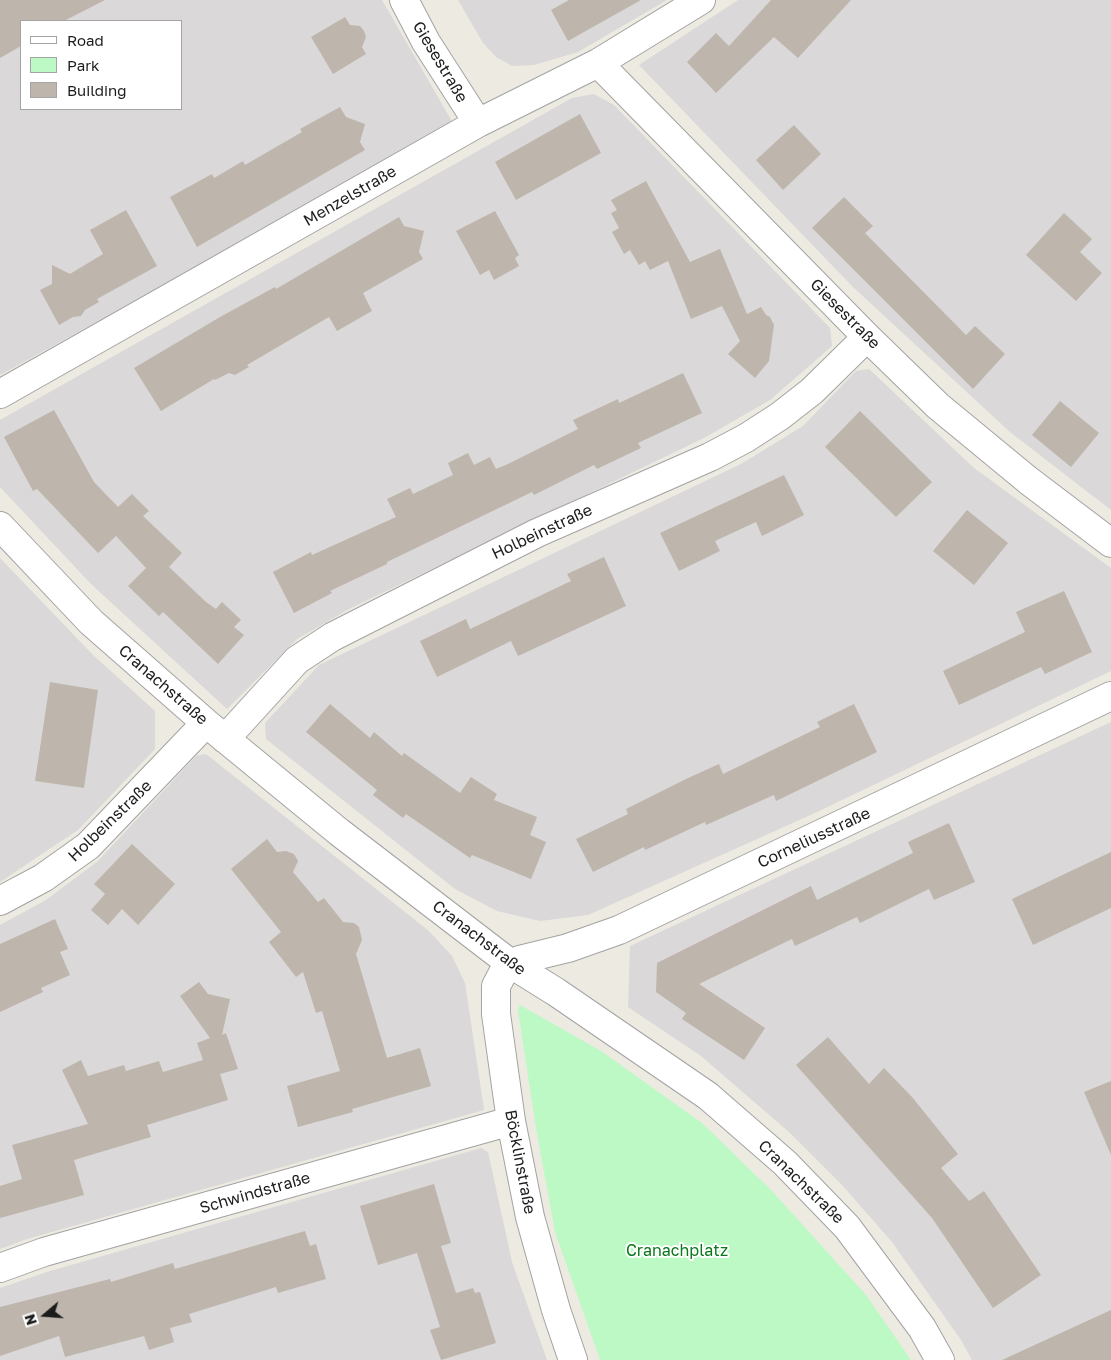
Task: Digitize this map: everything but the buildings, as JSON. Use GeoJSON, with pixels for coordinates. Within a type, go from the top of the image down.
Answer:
{"type":"FeatureCollection","features":[{"type":"Feature","properties":{"kind":"street","name":"Giesestraße"},"geometry":{"type":"LineString","coordinates":[[404,0],[426,42],[478,123]]}},
{"type":"Feature","properties":{"kind":"street","name":"Menzelstraße"},"geometry":{"type":"LineString","coordinates":[[0,394],[478,123],[598,63],[702,0]]}},
{"type":"Feature","properties":{"kind":"street","name":"Giesestraße"},"geometry":{"type":"LineString","coordinates":[[598,63],[867,337],[938,406],[1029,481],[1111,543]]}},
{"type":"Feature","properties":{"kind":"street","name":"Holbeinstraße"},"geometry":{"type":"LineString","coordinates":[[0,901],[43,878],[88,846],[297,660],[332,637],[537,533],[710,457],[746,438],[780,416],[812,391],[867,337]]}},
{"type":"Feature","properties":{"kind":"street","name":"Cranachstraße"},"geometry":{"type":"LineString","coordinates":[[0,526],[91,622],[216,731],[339,832],[511,964],[556,992],[708,1096],[785,1163],[847,1227],[922,1328],[940,1360]]}},
{"type":"Feature","properties":{"kind":"street","name":"Corneliusstraße"},"geometry":{"type":"LineString","coordinates":[[511,964],[518,960],[595,940],[619,930],[1111,696]]}},
{"type":"Feature","properties":{"kind":"street","name":"Böcklinstraße"},"geometry":{"type":"LineString","coordinates":[[511,964],[499,978],[495,994],[501,1063],[530,1217],[556,1310],[573,1360]]}},
{"type":"Feature","properties":{"kind":"street","name":"Schwindstraße"},"geometry":{"type":"LineString","coordinates":[[0,1268],[44,1252],[511,1122]]}},
{"type":"Feature","properties":{"kind":"shaded area"},"geometry":{"type":"Polygon","coordinates":[[[0,0],[382,0],[454,125],[0,375],[0,0]]]}},
{"type":"Feature","properties":{"kind":"shaded area"},"geometry":{"type":"Polygon","coordinates":[[[458,0],[667,0],[578,52],[534,65],[512,66],[496,57],[483,43],[458,0]]]}},
{"type":"Feature","properties":{"kind":"shaded area"},"geometry":{"type":"Polygon","coordinates":[[[738,0],[1111,0],[1111,510],[1010,432],[853,287],[639,65],[738,0]]]}},
{"type":"Feature","properties":{"kind":"shaded area"},"geometry":{"type":"Polygon","coordinates":[[[594,94],[614,105],[830,328],[832,346],[770,400],[704,438],[349,609],[297,639],[227,709],[91,584],[0,487],[0,420],[572,98],[594,94]]]}},
{"type":"Feature","properties":{"kind":"shaded area"},"geometry":{"type":"Polygon","coordinates":[[[869,369],[974,468],[1111,568],[1111,671],[815,813],[588,915],[540,921],[497,911],[455,889],[266,739],[265,723],[319,665],[741,464],[803,426],[856,371],[869,369]]]}},
{"type":"Feature","properties":{"kind":"shaded area"},"geometry":{"type":"Polygon","coordinates":[[[0,558],[93,655],[155,711],[155,749],[78,830],[0,882],[0,558]]]}},
{"type":"Feature","properties":{"kind":"shaded area"},"geometry":{"type":"Polygon","coordinates":[[[1111,722],[1111,1360],[972,1360],[961,1340],[892,1242],[843,1186],[789,1132],[701,1056],[628,1007],[630,946],[1111,722]]]}},
{"type":"Feature","properties":{"kind":"shaded area"},"geometry":{"type":"Polygon","coordinates":[[[206,754],[429,931],[452,956],[465,983],[484,1110],[27,1239],[0,1249],[0,925],[46,900],[98,861],[196,756],[206,754]]]}},
{"type":"Feature","properties":{"kind":"shaded area"},"geometry":{"type":"Polygon","coordinates":[[[481,1148],[488,1152],[512,1262],[547,1360],[0,1360],[0,1288],[50,1271],[481,1148]]]}},
{"type":"Feature","properties":{"kind":"green space","name":"Cranachplatz"},"geometry":{"type":"Polygon","coordinates":[[[520,1005],[601,1051],[702,1123],[772,1191],[866,1295],[911,1360],[600,1360],[555,1232],[536,1128],[518,1010],[520,1005]]]}}]}
